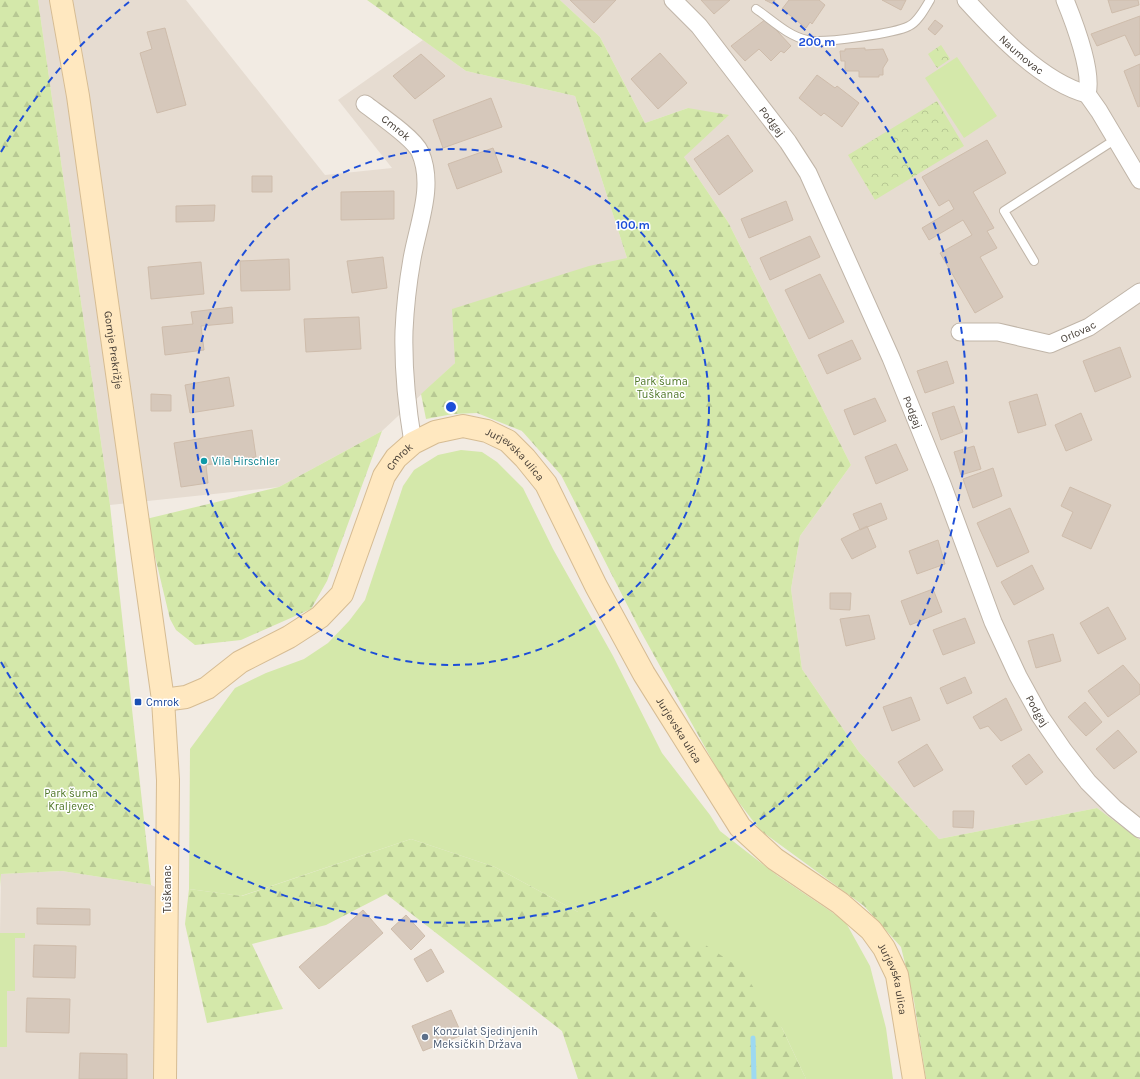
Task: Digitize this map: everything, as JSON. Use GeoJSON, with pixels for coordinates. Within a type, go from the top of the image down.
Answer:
{"type":"FeatureCollection","features":[{"type":"Feature","properties":{"kind":"street","name":"Gornje Prekrižje"},"geometry":{"type":"LineString","coordinates":[[61,0],[78,96],[163,700]]}},
{"type":"Feature","properties":{"kind":"street","name":"Podgaj"},"geometry":{"type":"LineString","coordinates":[[673,0],[699,26],[788,142],[808,173],[890,355],[942,484],[992,622],[1018,676],[1040,716],[1083,776],[1114,808],[1140,829]]}},
{"type":"Feature","properties":{"kind":"street","name":"Naumovac"},"geometry":{"type":"LineString","coordinates":[[966,0],[1001,38],[1020,54],[1052,77],[1072,89],[1087,94]]}},
{"type":"Feature","properties":{"kind":"street"},"geometry":{"type":"LineString","coordinates":[[1065,0],[1074,24],[1084,59],[1088,79],[1087,94],[1140,180]]}},
{"type":"Feature","properties":{"kind":"street","name":"Cmrok"},"geometry":{"type":"LineString","coordinates":[[163,700],[186,697],[207,688],[240,662],[289,637],[324,613],[342,594],[384,476],[396,458],[413,443],[408,415],[404,331],[412,259],[427,185],[426,169],[420,150],[405,135],[365,104]]}},
{"type":"Feature","properties":{"kind":"street","name":"Orlovac"},"geometry":{"type":"LineString","coordinates":[[960,332],[998,332],[1050,344],[1089,327],[1140,292]]}},
{"type":"Feature","properties":{"kind":"street","name":"Jurjevska ulica"},"geometry":{"type":"LineString","coordinates":[[413,443],[435,432],[463,426],[487,431],[508,442],[530,463],[546,484],[596,586],[644,674],[740,827],[775,859],[845,908],[871,930],[884,948],[897,975],[914,1079]]}},
{"type":"Feature","properties":{"kind":"street","name":"Tuškanac"},"geometry":{"type":"LineString","coordinates":[[163,700],[168,780],[165,1079]]}},
{"type":"Feature","properties":{"kind":"lane"},"geometry":{"type":"LineString","coordinates":[[756,9],[792,35],[809,41],[864,36],[897,31],[911,26],[930,0]]}},
{"type":"Feature","properties":{"kind":"lane"},"geometry":{"type":"LineString","coordinates":[[1034,261],[1004,211],[1116,139]]}},
{"type":"Feature","properties":{"kind":"shaded area"},"geometry":{"type":"Polygon","coordinates":[[[38,0],[186,0],[325,175],[392,168],[338,100],[423,40],[466,71],[575,96],[627,258],[455,363],[382,431],[279,487],[110,505],[38,0]]]}},
{"type":"Feature","properties":{"kind":"shaded area"},"geometry":{"type":"Polygon","coordinates":[[[560,0],[1140,0],[1140,840],[1097,808],[939,839],[859,752],[802,669],[791,589],[800,536],[851,465],[728,222],[684,157],[688,108],[645,123],[600,37],[560,0]]]}},
{"type":"Feature","properties":{"kind":"shaded area"},"geometry":{"type":"Polygon","coordinates":[[[62,871],[151,885],[158,888],[155,1079],[0,1079],[0,1047],[7,1047],[7,990],[15,990],[15,938],[25,937],[25,933],[0,933],[1,874],[62,871]]]}},
{"type":"Feature","properties":{"kind":"green space","name":"Park šuma Kraljevec"},"geometry":{"type":"Polygon","coordinates":[[[0,0],[38,0],[110,505],[151,885],[62,871],[1,874],[0,887],[0,0]]]}},
{"type":"Feature","properties":{"kind":"green space","name":"Park šuma Tuškanac"},"geometry":{"type":"Polygon","coordinates":[[[367,0],[560,0],[600,37],[645,123],[688,108],[729,115],[684,157],[728,222],[851,465],[800,536],[791,589],[802,669],[859,752],[939,839],[1097,808],[1140,840],[1140,1079],[926,1079],[914,1001],[901,947],[864,906],[760,830],[727,787],[640,630],[561,475],[522,431],[477,413],[453,414],[426,419],[421,394],[455,363],[452,309],[589,266],[627,258],[575,96],[466,71],[367,0]]]}},
{"type":"Feature","properties":{"kind":"green space"},"geometry":{"type":"Polygon","coordinates":[[[941,45],[950,59],[937,68],[928,54],[941,45]]]}},
{"type":"Feature","properties":{"kind":"green space"},"geometry":{"type":"Polygon","coordinates":[[[957,57],[997,116],[964,138],[925,78],[957,57]]]}},
{"type":"Feature","properties":{"kind":"green space"},"geometry":{"type":"Polygon","coordinates":[[[937,101],[964,146],[875,200],[848,155],[937,101]]]}},
{"type":"Feature","properties":{"kind":"green space"},"geometry":{"type":"Polygon","coordinates":[[[382,431],[327,581],[311,609],[241,640],[195,645],[176,630],[170,619],[146,519],[279,487],[382,431]]]}},
{"type":"Feature","properties":{"kind":"green space","name":"Cmrok"},"geometry":{"type":"Polygon","coordinates":[[[461,450],[482,452],[497,462],[523,488],[553,549],[613,656],[662,753],[710,815],[720,831],[778,876],[845,921],[870,966],[886,1028],[893,1079],[806,1079],[782,1028],[656,912],[578,912],[495,867],[411,839],[241,896],[189,889],[190,749],[235,688],[266,673],[304,659],[328,643],[349,621],[365,600],[403,486],[414,470],[438,455],[461,450]]]}},
{"type":"Feature","properties":{"kind":"green space"},"geometry":{"type":"Polygon","coordinates":[[[411,839],[495,867],[578,912],[656,912],[740,968],[782,1028],[806,1079],[578,1079],[562,1031],[386,894],[326,925],[252,944],[283,1009],[207,1023],[185,924],[189,889],[242,896],[411,839]]]}},
{"type":"Feature","properties":{"kind":"green space"},"geometry":{"type":"Polygon","coordinates":[[[0,933],[25,933],[25,938],[15,938],[15,991],[7,991],[7,1047],[0,1047],[0,933]]]}},
{"type":"Feature","properties":{"kind":"building"},"geometry":{"type":"Polygon","coordinates":[[[570,0],[616,0],[594,23],[570,0]]]}},
{"type":"Feature","properties":{"kind":"building"},"geometry":{"type":"Polygon","coordinates":[[[701,0],[730,0],[714,14],[701,0]]]}},
{"type":"Feature","properties":{"kind":"building"},"geometry":{"type":"Polygon","coordinates":[[[765,0],[775,0],[773,4],[765,0]]]}},
{"type":"Feature","properties":{"kind":"building"},"geometry":{"type":"Polygon","coordinates":[[[789,0],[819,0],[825,5],[812,24],[810,22],[806,28],[782,9],[789,0]]]}},
{"type":"Feature","properties":{"kind":"building"},"geometry":{"type":"Polygon","coordinates":[[[882,0],[906,0],[901,10],[882,0]]]}},
{"type":"Feature","properties":{"kind":"building"},"geometry":{"type":"Polygon","coordinates":[[[1108,0],[1138,0],[1139,5],[1112,13],[1108,0]]]}},
{"type":"Feature","properties":{"kind":"building"},"geometry":{"type":"Polygon","coordinates":[[[1140,16],[1140,54],[1135,56],[1125,35],[1097,46],[1091,34],[1140,16]]]}},
{"type":"Feature","properties":{"kind":"building"},"geometry":{"type":"Polygon","coordinates":[[[766,19],[791,46],[784,53],[781,51],[771,61],[759,49],[745,61],[731,46],[766,19]]]}},
{"type":"Feature","properties":{"kind":"building"},"geometry":{"type":"Polygon","coordinates":[[[935,20],[943,26],[935,35],[928,29],[935,20]]]}},
{"type":"Feature","properties":{"kind":"building"},"geometry":{"type":"Polygon","coordinates":[[[165,28],[186,105],[157,113],[140,53],[152,49],[147,32],[165,28]]]}},
{"type":"Feature","properties":{"kind":"building"},"geometry":{"type":"Polygon","coordinates":[[[865,48],[865,50],[883,49],[888,60],[883,68],[883,75],[879,75],[879,77],[859,77],[859,71],[845,71],[845,61],[841,61],[840,51],[845,51],[845,49],[865,48]]]}},
{"type":"Feature","properties":{"kind":"building"},"geometry":{"type":"Polygon","coordinates":[[[660,53],[687,83],[658,109],[631,79],[660,53]]]}},
{"type":"Feature","properties":{"kind":"building"},"geometry":{"type":"Polygon","coordinates":[[[421,54],[445,76],[415,99],[393,76],[421,54]]]}},
{"type":"Feature","properties":{"kind":"building"},"geometry":{"type":"Polygon","coordinates":[[[1140,64],[1140,106],[1138,107],[1124,71],[1140,64]]]}},
{"type":"Feature","properties":{"kind":"building"},"geometry":{"type":"Polygon","coordinates":[[[817,75],[835,88],[837,86],[859,103],[842,127],[824,113],[821,116],[799,98],[817,75]]]}},
{"type":"Feature","properties":{"kind":"building"},"geometry":{"type":"Polygon","coordinates":[[[491,98],[502,127],[443,148],[433,120],[491,98]]]}},
{"type":"Feature","properties":{"kind":"building"},"geometry":{"type":"Polygon","coordinates":[[[728,135],[753,171],[719,195],[694,159],[728,135]]]}},
{"type":"Feature","properties":{"kind":"building"},"geometry":{"type":"Polygon","coordinates":[[[987,140],[1006,173],[973,192],[994,228],[987,231],[997,248],[980,257],[1003,297],[975,313],[940,253],[972,235],[963,220],[929,240],[922,228],[954,209],[949,200],[939,206],[922,177],[987,140]]]}},
{"type":"Feature","properties":{"kind":"building"},"geometry":{"type":"Polygon","coordinates":[[[493,148],[502,172],[457,189],[448,164],[493,148]]]}},
{"type":"Feature","properties":{"kind":"building"},"geometry":{"type":"Polygon","coordinates":[[[252,176],[272,176],[272,192],[252,192],[252,176]]]}},
{"type":"Feature","properties":{"kind":"building"},"geometry":{"type":"Polygon","coordinates":[[[394,191],[394,219],[341,220],[341,192],[394,191]]]}},
{"type":"Feature","properties":{"kind":"building"},"geometry":{"type":"Polygon","coordinates":[[[786,201],[793,220],[749,238],[741,219],[786,201]]]}},
{"type":"Feature","properties":{"kind":"building"},"geometry":{"type":"Polygon","coordinates":[[[215,205],[214,221],[176,222],[176,206],[215,205]]]}},
{"type":"Feature","properties":{"kind":"building"},"geometry":{"type":"Polygon","coordinates":[[[810,236],[820,257],[770,280],[760,258],[810,236]]]}},
{"type":"Feature","properties":{"kind":"building"},"geometry":{"type":"Polygon","coordinates":[[[383,257],[387,288],[352,293],[347,261],[383,257]]]}},
{"type":"Feature","properties":{"kind":"building"},"geometry":{"type":"Polygon","coordinates":[[[289,259],[290,290],[241,291],[240,261],[289,259]]]}},
{"type":"Feature","properties":{"kind":"building"},"geometry":{"type":"Polygon","coordinates":[[[201,262],[204,294],[151,299],[148,267],[201,262]]]}},
{"type":"Feature","properties":{"kind":"building"},"geometry":{"type":"Polygon","coordinates":[[[820,274],[844,322],[809,339],[785,290],[820,274]]]}},
{"type":"Feature","properties":{"kind":"building"},"geometry":{"type":"Polygon","coordinates":[[[232,307],[233,323],[201,326],[204,350],[165,355],[162,327],[193,324],[191,312],[232,307]]]}},
{"type":"Feature","properties":{"kind":"building"},"geometry":{"type":"Polygon","coordinates":[[[359,317],[361,349],[306,352],[304,319],[359,317]]]}},
{"type":"Feature","properties":{"kind":"building"},"geometry":{"type":"Polygon","coordinates":[[[852,340],[861,359],[827,374],[818,355],[852,340]]]}},
{"type":"Feature","properties":{"kind":"building"},"geometry":{"type":"Polygon","coordinates":[[[1120,347],[1131,377],[1095,392],[1083,361],[1120,347]]]}},
{"type":"Feature","properties":{"kind":"building"},"geometry":{"type":"Polygon","coordinates":[[[947,361],[954,383],[925,393],[917,371],[947,361]]]}},
{"type":"Feature","properties":{"kind":"building"},"geometry":{"type":"Polygon","coordinates":[[[229,377],[234,406],[190,413],[185,385],[229,377]]]}},
{"type":"Feature","properties":{"kind":"building"},"geometry":{"type":"Polygon","coordinates":[[[151,394],[171,395],[171,411],[151,411],[151,394]]]}},
{"type":"Feature","properties":{"kind":"building"},"geometry":{"type":"Polygon","coordinates":[[[1037,394],[1046,425],[1018,433],[1009,402],[1037,394]]]}},
{"type":"Feature","properties":{"kind":"building"},"geometry":{"type":"Polygon","coordinates":[[[875,398],[886,421],[854,435],[844,410],[875,398]]]}},
{"type":"Feature","properties":{"kind":"building"},"geometry":{"type":"Polygon","coordinates":[[[954,406],[963,432],[941,440],[932,413],[954,406]]]}},
{"type":"Feature","properties":{"kind":"building"},"geometry":{"type":"Polygon","coordinates":[[[1081,413],[1092,440],[1066,451],[1055,425],[1081,413]]]}},
{"type":"Feature","properties":{"kind":"building","name":"Vila Hirschler"},"geometry":{"type":"Polygon","coordinates":[[[252,430],[256,457],[206,465],[208,483],[181,487],[174,443],[252,430]]]}},
{"type":"Feature","properties":{"kind":"building"},"geometry":{"type":"Polygon","coordinates":[[[896,444],[908,470],[876,484],[865,457],[896,444]]]}},
{"type":"Feature","properties":{"kind":"building"},"geometry":{"type":"Polygon","coordinates":[[[974,446],[981,469],[961,475],[954,452],[974,446]]]}},
{"type":"Feature","properties":{"kind":"building"},"geometry":{"type":"Polygon","coordinates":[[[993,468],[1002,496],[973,508],[963,479],[993,468]]]}},
{"type":"Feature","properties":{"kind":"building"},"geometry":{"type":"Polygon","coordinates":[[[1070,487],[1111,505],[1091,549],[1062,536],[1073,512],[1061,506],[1070,487]]]}},
{"type":"Feature","properties":{"kind":"building"},"geometry":{"type":"Polygon","coordinates":[[[881,503],[887,519],[860,530],[853,514],[881,503]]]}},
{"type":"Feature","properties":{"kind":"building"},"geometry":{"type":"Polygon","coordinates":[[[1010,508],[1029,552],[997,567],[977,523],[1010,508]]]}},
{"type":"Feature","properties":{"kind":"building"},"geometry":{"type":"Polygon","coordinates":[[[867,526],[876,547],[852,559],[841,539],[867,526]]]}},
{"type":"Feature","properties":{"kind":"building"},"geometry":{"type":"Polygon","coordinates":[[[938,540],[945,564],[917,574],[909,551],[938,540]]]}},
{"type":"Feature","properties":{"kind":"building"},"geometry":{"type":"Polygon","coordinates":[[[1032,565],[1044,589],[1014,605],[1001,582],[1032,565]]]}},
{"type":"Feature","properties":{"kind":"building"},"geometry":{"type":"Polygon","coordinates":[[[933,589],[942,612],[910,625],[901,601],[933,589]]]}},
{"type":"Feature","properties":{"kind":"building"},"geometry":{"type":"Polygon","coordinates":[[[830,593],[851,593],[850,610],[830,609],[830,593]]]}},
{"type":"Feature","properties":{"kind":"building"},"geometry":{"type":"Polygon","coordinates":[[[1108,607],[1126,639],[1098,654],[1080,623],[1108,607]]]}},
{"type":"Feature","properties":{"kind":"building"},"geometry":{"type":"Polygon","coordinates":[[[869,615],[875,639],[846,646],[840,619],[869,615]]]}},
{"type":"Feature","properties":{"kind":"building"},"geometry":{"type":"Polygon","coordinates":[[[965,618],[975,643],[943,655],[933,630],[965,618]]]}},
{"type":"Feature","properties":{"kind":"building"},"geometry":{"type":"Polygon","coordinates":[[[1053,634],[1061,661],[1036,668],[1028,641],[1053,634]]]}},
{"type":"Feature","properties":{"kind":"building"},"geometry":{"type":"Polygon","coordinates":[[[1123,665],[1140,685],[1140,694],[1108,717],[1088,691],[1123,665]]]}},
{"type":"Feature","properties":{"kind":"building"},"geometry":{"type":"Polygon","coordinates":[[[965,677],[972,693],[947,704],[940,688],[965,677]]]}},
{"type":"Feature","properties":{"kind":"building"},"geometry":{"type":"Polygon","coordinates":[[[911,697],[920,720],[892,731],[883,707],[911,697]]]}},
{"type":"Feature","properties":{"kind":"building"},"geometry":{"type":"Polygon","coordinates":[[[1006,698],[1022,730],[1001,741],[988,726],[980,729],[973,717],[1006,698]]]}},
{"type":"Feature","properties":{"kind":"building"},"geometry":{"type":"Polygon","coordinates":[[[1085,702],[1102,722],[1086,736],[1068,717],[1085,702]]]}},
{"type":"Feature","properties":{"kind":"building"},"geometry":{"type":"Polygon","coordinates":[[[1118,730],[1137,752],[1114,769],[1096,749],[1118,730]]]}},
{"type":"Feature","properties":{"kind":"building"},"geometry":{"type":"Polygon","coordinates":[[[927,744],[943,770],[914,787],[898,762],[927,744]]]}},
{"type":"Feature","properties":{"kind":"building"},"geometry":{"type":"Polygon","coordinates":[[[1029,754],[1043,772],[1026,785],[1012,766],[1029,754]]]}},
{"type":"Feature","properties":{"kind":"building"},"geometry":{"type":"Polygon","coordinates":[[[953,811],[974,811],[973,828],[953,827],[953,811]]]}},
{"type":"Feature","properties":{"kind":"building"},"geometry":{"type":"Polygon","coordinates":[[[37,908],[90,909],[90,925],[37,924],[37,908]]]}},
{"type":"Feature","properties":{"kind":"building"},"geometry":{"type":"Polygon","coordinates":[[[363,910],[383,933],[319,989],[299,967],[363,910]]]}},
{"type":"Feature","properties":{"kind":"building"},"geometry":{"type":"Polygon","coordinates":[[[406,915],[425,936],[411,950],[391,929],[406,915]]]}},
{"type":"Feature","properties":{"kind":"building"},"geometry":{"type":"Polygon","coordinates":[[[34,945],[76,946],[75,978],[33,977],[34,945]]]}},
{"type":"Feature","properties":{"kind":"building"},"geometry":{"type":"Polygon","coordinates":[[[431,949],[444,972],[427,982],[414,959],[431,949]]]}},
{"type":"Feature","properties":{"kind":"building"},"geometry":{"type":"Polygon","coordinates":[[[27,998],[70,999],[69,1033],[26,1032],[27,998]]]}},
{"type":"Feature","properties":{"kind":"building"},"geometry":{"type":"Polygon","coordinates":[[[451,1010],[462,1035],[423,1051],[412,1026],[451,1010]]]}},
{"type":"Feature","properties":{"kind":"building"},"geometry":{"type":"Polygon","coordinates":[[[80,1053],[127,1054],[127,1079],[79,1079],[80,1053]]]}},
{"type":"Feature","properties":{"kind":"waterway","name":"Tuškanac"},"geometry":{"type":"LineString","coordinates":[[753,1038],[754,1079]]}},
{"type":"Feature","properties":{"kind":"place","name":"Vila Hirschler"},"geometry":{"type":"Point","coordinates":[204,461]}},
{"type":"Feature","properties":{"kind":"place","name":"Cmrok"},"geometry":{"type":"Point","coordinates":[138,702]}},
{"type":"Feature","properties":{"kind":"place","name":"Konzulat Sjedinjenih Meksičkih Država"},"geometry":{"type":"Point","coordinates":[425,1037]}}]}
